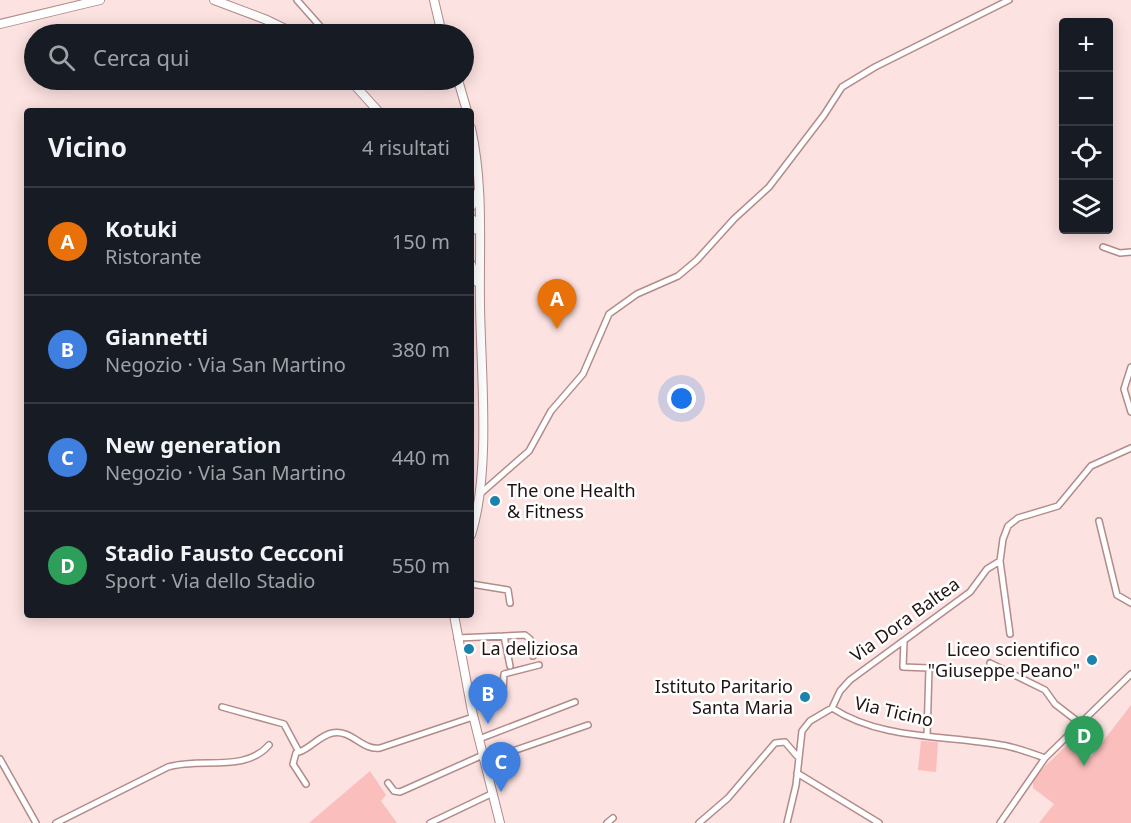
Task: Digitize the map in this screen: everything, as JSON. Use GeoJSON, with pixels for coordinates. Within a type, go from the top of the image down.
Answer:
{"type":"FeatureCollection","features":[{"type":"Feature","properties":{"kind":"street"},"geometry":{"type":"LineString","coordinates":[[0,24],[100,0]]}},
{"type":"Feature","properties":{"kind":"street"},"geometry":{"type":"LineString","coordinates":[[214,0],[275,24]]}},
{"type":"Feature","properties":{"kind":"street"},"geometry":{"type":"LineString","coordinates":[[297,0],[318,24]]}},
{"type":"Feature","properties":{"kind":"street"},"geometry":{"type":"LineString","coordinates":[[434,0],[440,24]]}},
{"type":"Feature","properties":{"kind":"street"},"geometry":{"type":"LineString","coordinates":[[479,495],[529,451],[551,411],[583,374],[603,324],[611,312],[637,294],[678,276],[697,260],[734,219],[769,187],[825,115],[842,87],[875,67],[1009,0]]}},
{"type":"Feature","properties":{"kind":"street"},"geometry":{"type":"LineString","coordinates":[[359,90],[375,108]]}},
{"type":"Feature","properties":{"kind":"street"},"geometry":{"type":"LineString","coordinates":[[461,90],[466,108]]}},
{"type":"Feature","properties":{"kind":"street"},"geometry":{"type":"LineString","coordinates":[[474,145],[480,179],[479,291],[482,443],[479,495],[474,520]]}},
{"type":"Feature","properties":{"kind":"street"},"geometry":{"type":"LineString","coordinates":[[474,201],[480,179]]}},
{"type":"Feature","properties":{"kind":"street"},"geometry":{"type":"LineString","coordinates":[[474,221],[480,228]]}},
{"type":"Feature","properties":{"kind":"street"},"geometry":{"type":"LineString","coordinates":[[474,230],[480,228]]}},
{"type":"Feature","properties":{"kind":"street"},"geometry":{"type":"LineString","coordinates":[[1103,247],[1120,253],[1131,252]]}},
{"type":"Feature","properties":{"kind":"street"},"geometry":{"type":"LineString","coordinates":[[474,274],[479,291]]}},
{"type":"Feature","properties":{"kind":"street"},"geometry":{"type":"LineString","coordinates":[[1131,367],[1124,389],[1131,412]]}},
{"type":"Feature","properties":{"kind":"street"},"geometry":{"type":"LineString","coordinates":[[1010,634],[1000,561],[1004,535],[1012,521],[1026,514],[1058,506],[1094,464],[1131,448]]}},
{"type":"Feature","properties":{"kind":"street"},"geometry":{"type":"LineString","coordinates":[[1099,521],[1118,595],[1131,603]]}},
{"type":"Feature","properties":{"kind":"street","name":"Via Dora Baltea"},"geometry":{"type":"LineString","coordinates":[[832,708],[840,691],[850,680],[970,592],[987,569],[1000,561]]}},
{"type":"Feature","properties":{"kind":"street"},"geometry":{"type":"LineString","coordinates":[[474,584],[507,590],[510,603]]}},
{"type":"Feature","properties":{"kind":"street"},"geometry":{"type":"LineString","coordinates":[[454,618],[473,717],[500,823]]}},
{"type":"Feature","properties":{"kind":"street"},"geometry":{"type":"LineString","coordinates":[[504,636],[510,666]]}},
{"type":"Feature","properties":{"kind":"street"},"geometry":{"type":"LineString","coordinates":[[457,638],[527,636],[533,656]]}},
{"type":"Feature","properties":{"kind":"street"},"geometry":{"type":"LineString","coordinates":[[904,642],[903,667],[954,669]]}},
{"type":"Feature","properties":{"kind":"street"},"geometry":{"type":"LineString","coordinates":[[990,663],[1045,690],[1055,704],[1081,724]]}},
{"type":"Feature","properties":{"kind":"street"},"geometry":{"type":"LineString","coordinates":[[470,703],[503,690],[504,674],[539,664]]}},
{"type":"Feature","properties":{"kind":"street"},"geometry":{"type":"LineString","coordinates":[[927,736],[929,668]]}},
{"type":"Feature","properties":{"kind":"street"},"geometry":{"type":"LineString","coordinates":[[1000,823],[1046,758],[1131,674]]}},
{"type":"Feature","properties":{"kind":"street"},"geometry":{"type":"LineString","coordinates":[[479,739],[575,702]]}},
{"type":"Feature","properties":{"kind":"street"},"geometry":{"type":"LineString","coordinates":[[222,707],[284,724],[298,752],[293,764],[306,784]]}},
{"type":"Feature","properties":{"kind":"street","name":"Via Ticino"},"geometry":{"type":"LineString","coordinates":[[787,823],[803,728],[832,708],[862,724],[927,736],[1005,746],[1046,758]]}},
{"type":"Feature","properties":{"kind":"street"},"geometry":{"type":"LineString","coordinates":[[287,757],[326,735],[338,733],[378,749],[473,717]]}},
{"type":"Feature","properties":{"kind":"street"},"geometry":{"type":"LineString","coordinates":[[388,783],[394,791],[400,792],[484,758],[588,725]]}},
{"type":"Feature","properties":{"kind":"street"},"geometry":{"type":"LineString","coordinates":[[699,823],[725,801],[775,743],[783,741],[789,744],[798,757]]}},
{"type":"Feature","properties":{"kind":"street"},"geometry":{"type":"LineString","coordinates":[[56,823],[168,767],[192,762],[247,760],[261,754],[269,746]]}},
{"type":"Feature","properties":{"kind":"street"},"geometry":{"type":"LineString","coordinates":[[0,759],[36,823]]}},
{"type":"Feature","properties":{"kind":"street"},"geometry":{"type":"LineString","coordinates":[[797,773],[879,823]]}},
{"type":"Feature","properties":{"kind":"street"},"geometry":{"type":"LineString","coordinates":[[430,823],[491,794]]}},
{"type":"Feature","properties":{"kind":"street"},"geometry":{"type":"LineString","coordinates":[[608,823],[613,818]]}},
{"type":"Feature","properties":{"kind":"shaded area"},"geometry":{"type":"Polygon","coordinates":[[[1131,705],[1131,823],[1039,823],[1054,804],[1033,788],[1033,778],[1069,743],[1091,757],[1131,705]]]}},
{"type":"Feature","properties":{"kind":"shaded area"},"geometry":{"type":"Polygon","coordinates":[[[921,741],[938,742],[936,772],[918,770],[921,741]]]}},
{"type":"Feature","properties":{"kind":"shaded area"},"geometry":{"type":"Polygon","coordinates":[[[370,771],[386,795],[381,801],[397,823],[309,823],[370,771]]]}},
{"type":"Feature","properties":{"kind":"place","name":"Kotuki"},"geometry":{"type":"Point","coordinates":[557,329]}},
{"type":"Feature","properties":{"kind":"place","name":"The one Health & Fitness"},"geometry":{"type":"Point","coordinates":[495,501]}},
{"type":"Feature","properties":{"kind":"place","name":"La deliziosa"},"geometry":{"type":"Point","coordinates":[469,649]}},
{"type":"Feature","properties":{"kind":"place","name":"Liceo scientifico \"Giuseppe Peano\""},"geometry":{"type":"Point","coordinates":[1092,660]}},
{"type":"Feature","properties":{"kind":"place","name":"Istituto Paritario Santa Maria"},"geometry":{"type":"Point","coordinates":[805,697]}},
{"type":"Feature","properties":{"kind":"place","name":"Giannetti"},"geometry":{"type":"Point","coordinates":[488,724]}},
{"type":"Feature","properties":{"kind":"place","name":"Stadio Fausto Cecconi"},"geometry":{"type":"Point","coordinates":[1084,766]}},
{"type":"Feature","properties":{"kind":"place","name":"New generation"},"geometry":{"type":"Point","coordinates":[501,792]}}]}
